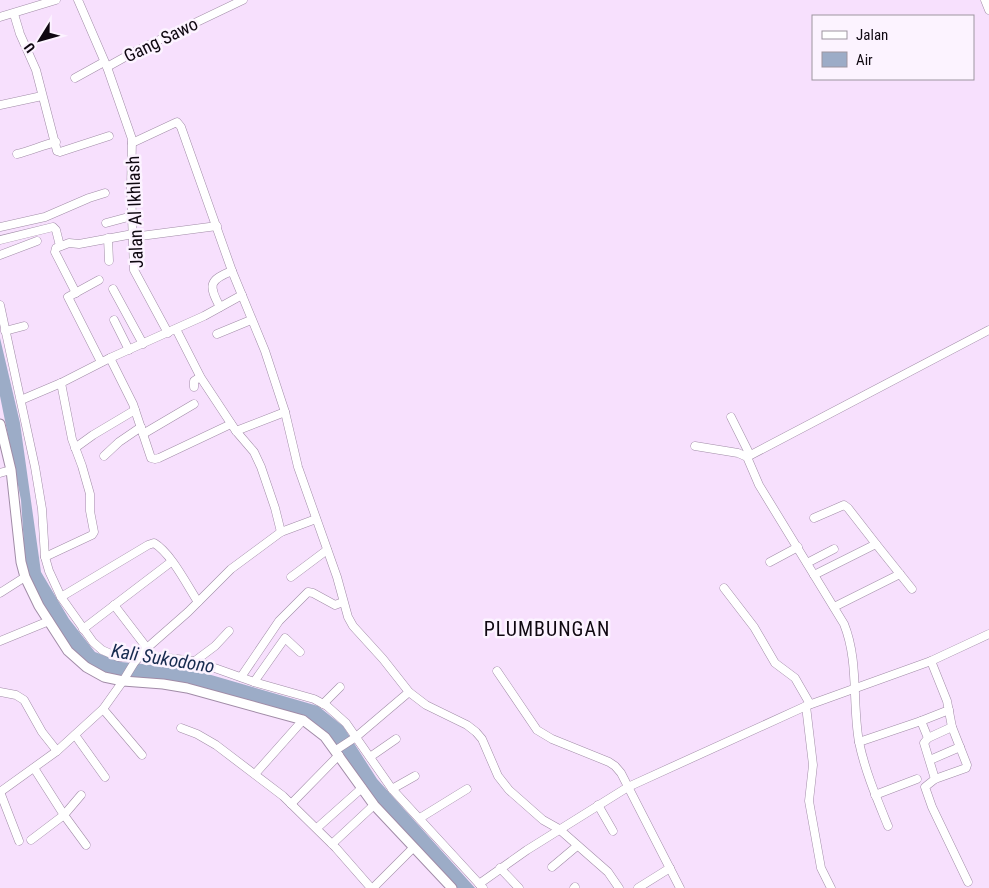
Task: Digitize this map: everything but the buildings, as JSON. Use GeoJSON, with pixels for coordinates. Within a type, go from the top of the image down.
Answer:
{"type":"FeatureCollection","features":[{"type":"Feature","properties":{"kind":"main road"},"geometry":{"type":"LineString","coordinates":[[0,424],[3,449],[10,470],[21,562],[25,577],[39,606],[68,651],[98,675],[124,681],[187,688],[303,720],[325,737],[374,805],[452,888]]}},
{"type":"Feature","properties":{"kind":"street"},"geometry":{"type":"LineString","coordinates":[[0,17],[56,0]]}},
{"type":"Feature","properties":{"kind":"street","name":"Jalan Al Ikhlash"},"geometry":{"type":"LineString","coordinates":[[78,0],[122,107],[132,143],[132,216],[136,274],[168,333]]}},
{"type":"Feature","properties":{"kind":"street","name":"Gang Sawo"},"geometry":{"type":"LineString","coordinates":[[75,78],[243,0]]}},
{"type":"Feature","properties":{"kind":"street"},"geometry":{"type":"LineString","coordinates":[[985,0],[989,10]]}},
{"type":"Feature","properties":{"kind":"street"},"geometry":{"type":"LineString","coordinates":[[14,14],[20,34],[36,70],[56,142],[56,149],[60,152],[108,136]]}},
{"type":"Feature","properties":{"kind":"street"},"geometry":{"type":"LineString","coordinates":[[0,105],[42,96]]}},
{"type":"Feature","properties":{"kind":"street"},"geometry":{"type":"LineString","coordinates":[[132,143],[177,122],[180,125],[232,271],[265,351],[285,412],[298,466],[328,550],[348,617],[353,626],[383,659],[409,692],[426,705],[467,725],[476,732],[482,739],[498,776],[509,790],[543,820],[559,829],[608,872],[619,888]]}},
{"type":"Feature","properties":{"kind":"street"},"geometry":{"type":"LineString","coordinates":[[17,154],[56,142]]}},
{"type":"Feature","properties":{"kind":"street"},"geometry":{"type":"LineString","coordinates":[[0,227],[45,217],[105,193]]}},
{"type":"Feature","properties":{"kind":"street"},"geometry":{"type":"LineString","coordinates":[[106,223],[132,216]]}},
{"type":"Feature","properties":{"kind":"street"},"geometry":{"type":"LineString","coordinates":[[76,293],[56,252],[56,248],[60,246],[108,238],[217,226]]}},
{"type":"Feature","properties":{"kind":"street"},"geometry":{"type":"LineString","coordinates":[[0,240],[54,227],[60,246]]}},
{"type":"Feature","properties":{"kind":"street"},"geometry":{"type":"LineString","coordinates":[[108,238],[109,261]]}},
{"type":"Feature","properties":{"kind":"street"},"geometry":{"type":"LineString","coordinates":[[0,255],[37,242]]}},
{"type":"Feature","properties":{"kind":"street"},"geometry":{"type":"LineString","coordinates":[[220,307],[215,298],[212,284],[219,276],[232,271]]}},
{"type":"Feature","properties":{"kind":"street"},"geometry":{"type":"LineString","coordinates":[[99,280],[68,297],[101,362]]}},
{"type":"Feature","properties":{"kind":"street"},"geometry":{"type":"LineString","coordinates":[[114,289],[143,344]]}},
{"type":"Feature","properties":{"kind":"street"},"geometry":{"type":"LineString","coordinates":[[21,400],[168,333],[242,295]]}},
{"type":"Feature","properties":{"kind":"street"},"geometry":{"type":"LineString","coordinates":[[0,305],[39,488],[45,557],[50,577],[61,597],[98,648],[118,657],[136,661],[167,658],[195,661],[254,682],[314,699],[323,704],[337,714],[392,788],[481,886],[500,868],[628,787],[808,705],[931,661],[989,634]]}},
{"type":"Feature","properties":{"kind":"street"},"geometry":{"type":"LineString","coordinates":[[114,320],[129,350]]}},
{"type":"Feature","properties":{"kind":"street"},"geometry":{"type":"LineString","coordinates":[[217,334],[252,320]]}},
{"type":"Feature","properties":{"kind":"street"},"geometry":{"type":"LineString","coordinates":[[5,331],[24,326]]}},
{"type":"Feature","properties":{"kind":"street"},"geometry":{"type":"LineString","coordinates":[[176,329],[200,377],[233,428],[254,452],[275,508],[281,532]]}},
{"type":"Feature","properties":{"kind":"street"},"geometry":{"type":"LineString","coordinates":[[695,446],[738,452],[748,456],[989,330]]}},
{"type":"Feature","properties":{"kind":"street"},"geometry":{"type":"LineString","coordinates":[[110,358],[135,410],[149,455],[155,459],[233,428],[285,412]]}},
{"type":"Feature","properties":{"kind":"street"},"geometry":{"type":"LineString","coordinates":[[194,387],[194,381],[200,377]]}},
{"type":"Feature","properties":{"kind":"street"},"geometry":{"type":"LineString","coordinates":[[45,557],[92,535],[94,532],[90,511],[90,494],[72,439],[61,383]]}},
{"type":"Feature","properties":{"kind":"street"},"geometry":{"type":"LineString","coordinates":[[104,456],[119,442],[194,404]]}},
{"type":"Feature","properties":{"kind":"street"},"geometry":{"type":"LineString","coordinates":[[75,448],[135,410]]}},
{"type":"Feature","properties":{"kind":"street"},"geometry":{"type":"LineString","coordinates":[[731,417],[759,485],[834,607],[849,637],[854,668],[859,742],[875,796],[888,826]]}},
{"type":"Feature","properties":{"kind":"street"},"geometry":{"type":"LineString","coordinates":[[0,473],[10,470]]}},
{"type":"Feature","properties":{"kind":"street"},"geometry":{"type":"LineString","coordinates":[[814,518],[844,505],[912,588]]}},
{"type":"Feature","properties":{"kind":"street"},"geometry":{"type":"LineString","coordinates":[[19,841],[0,792],[56,751],[103,709],[147,648],[231,569],[281,532],[316,519]]}},
{"type":"Feature","properties":{"kind":"street"},"geometry":{"type":"LineString","coordinates":[[61,597],[151,543],[157,544],[172,562],[198,602]]}},
{"type":"Feature","properties":{"kind":"street"},"geometry":{"type":"LineString","coordinates":[[814,575],[876,544]]}},
{"type":"Feature","properties":{"kind":"street"},"geometry":{"type":"LineString","coordinates":[[770,562],[798,547]]}},
{"type":"Feature","properties":{"kind":"street"},"geometry":{"type":"LineString","coordinates":[[807,563],[834,549]]}},
{"type":"Feature","properties":{"kind":"street"},"geometry":{"type":"LineString","coordinates":[[291,577],[328,550]]}},
{"type":"Feature","properties":{"kind":"street"},"geometry":{"type":"LineString","coordinates":[[83,629],[172,562]]}},
{"type":"Feature","properties":{"kind":"street"},"geometry":{"type":"LineString","coordinates":[[834,607],[900,574]]}},
{"type":"Feature","properties":{"kind":"street"},"geometry":{"type":"LineString","coordinates":[[0,593],[25,577]]}},
{"type":"Feature","properties":{"kind":"street"},"geometry":{"type":"LineString","coordinates":[[724,588],[761,636],[775,663],[796,678],[808,705],[813,764],[809,794],[810,810],[821,868],[831,888]]}},
{"type":"Feature","properties":{"kind":"street"},"geometry":{"type":"LineString","coordinates":[[241,677],[279,621],[308,592],[335,605],[343,602]]}},
{"type":"Feature","properties":{"kind":"street"},"geometry":{"type":"LineString","coordinates":[[114,605],[147,648]]}},
{"type":"Feature","properties":{"kind":"street"},"geometry":{"type":"LineString","coordinates":[[0,641],[49,621]]}},
{"type":"Feature","properties":{"kind":"street"},"geometry":{"type":"LineString","coordinates":[[195,661],[215,646],[230,630]]}},
{"type":"Feature","properties":{"kind":"street"},"geometry":{"type":"LineString","coordinates":[[254,682],[285,638],[300,652]]}},
{"type":"Feature","properties":{"kind":"street"},"geometry":{"type":"LineString","coordinates":[[931,661],[949,710],[952,727],[968,765],[966,768],[935,779],[926,785],[927,794],[968,882]]}},
{"type":"Feature","properties":{"kind":"street"},"geometry":{"type":"LineString","coordinates":[[497,671],[537,730],[552,739],[615,766],[628,787],[680,888]]}},
{"type":"Feature","properties":{"kind":"street"},"geometry":{"type":"LineString","coordinates":[[323,704],[340,686]]}},
{"type":"Feature","properties":{"kind":"street"},"geometry":{"type":"LineString","coordinates":[[0,692],[16,695],[24,700],[42,732],[56,751]]}},
{"type":"Feature","properties":{"kind":"street"},"geometry":{"type":"LineString","coordinates":[[291,804],[337,752],[409,692]]}},
{"type":"Feature","properties":{"kind":"street"},"geometry":{"type":"LineString","coordinates":[[103,709],[142,755]]}},
{"type":"Feature","properties":{"kind":"street"},"geometry":{"type":"LineString","coordinates":[[859,742],[949,710]]}},
{"type":"Feature","properties":{"kind":"street"},"geometry":{"type":"LineString","coordinates":[[255,774],[303,720]]}},
{"type":"Feature","properties":{"kind":"street"},"geometry":{"type":"LineString","coordinates":[[921,721],[928,738]]}},
{"type":"Feature","properties":{"kind":"street"},"geometry":{"type":"LineString","coordinates":[[935,779],[924,743],[928,738],[952,727]]}},
{"type":"Feature","properties":{"kind":"street"},"geometry":{"type":"LineString","coordinates":[[181,728],[197,734],[216,745],[291,804],[332,844],[372,888],[413,848]]}},
{"type":"Feature","properties":{"kind":"street"},"geometry":{"type":"LineString","coordinates":[[75,735],[105,777]]}},
{"type":"Feature","properties":{"kind":"street"},"geometry":{"type":"LineString","coordinates":[[370,757],[396,739]]}},
{"type":"Feature","properties":{"kind":"street"},"geometry":{"type":"LineString","coordinates":[[930,760],[960,747]]}},
{"type":"Feature","properties":{"kind":"street"},"geometry":{"type":"LineString","coordinates":[[34,768],[86,845]]}},
{"type":"Feature","properties":{"kind":"street"},"geometry":{"type":"LineString","coordinates":[[392,788],[415,776]]}},
{"type":"Feature","properties":{"kind":"street"},"geometry":{"type":"LineString","coordinates":[[875,796],[917,779]]}},
{"type":"Feature","properties":{"kind":"street"},"geometry":{"type":"LineString","coordinates":[[316,828],[362,788]]}},
{"type":"Feature","properties":{"kind":"street"},"geometry":{"type":"LineString","coordinates":[[420,818],[467,789]]}},
{"type":"Feature","properties":{"kind":"street"},"geometry":{"type":"LineString","coordinates":[[31,840],[64,815],[81,795]]}},
{"type":"Feature","properties":{"kind":"street"},"geometry":{"type":"LineString","coordinates":[[332,844],[374,805]]}},
{"type":"Feature","properties":{"kind":"street"},"geometry":{"type":"LineString","coordinates":[[598,805],[613,831]]}},
{"type":"Feature","properties":{"kind":"street"},"geometry":{"type":"LineString","coordinates":[[552,867],[577,846]]}},
{"type":"Feature","properties":{"kind":"street"},"geometry":{"type":"LineString","coordinates":[[500,868],[519,888]]}},
{"type":"Feature","properties":{"kind":"street"},"geometry":{"type":"LineString","coordinates":[[638,888],[670,868]]}},
{"type":"Feature","properties":{"kind":"water"},"geometry":{"type":"Polygon","coordinates":[[[0,338],[20,423],[41,572],[69,619],[95,652],[121,662],[187,668],[318,706],[343,726],[377,779],[475,888],[455,888],[381,811],[304,717],[102,674],[73,652],[41,605],[25,559],[21,500],[0,396],[0,338]]]}},
{"type":"Feature","properties":{"kind":"waterway","name":"Kali Sukodono"},"geometry":{"type":"LineString","coordinates":[[26,548],[26,564],[37,588]]}},
{"type":"Feature","properties":{"kind":"district","name":"PLUMBUNGAN"},"geometry":{"type":"Point","coordinates":[547,629]}}]}
